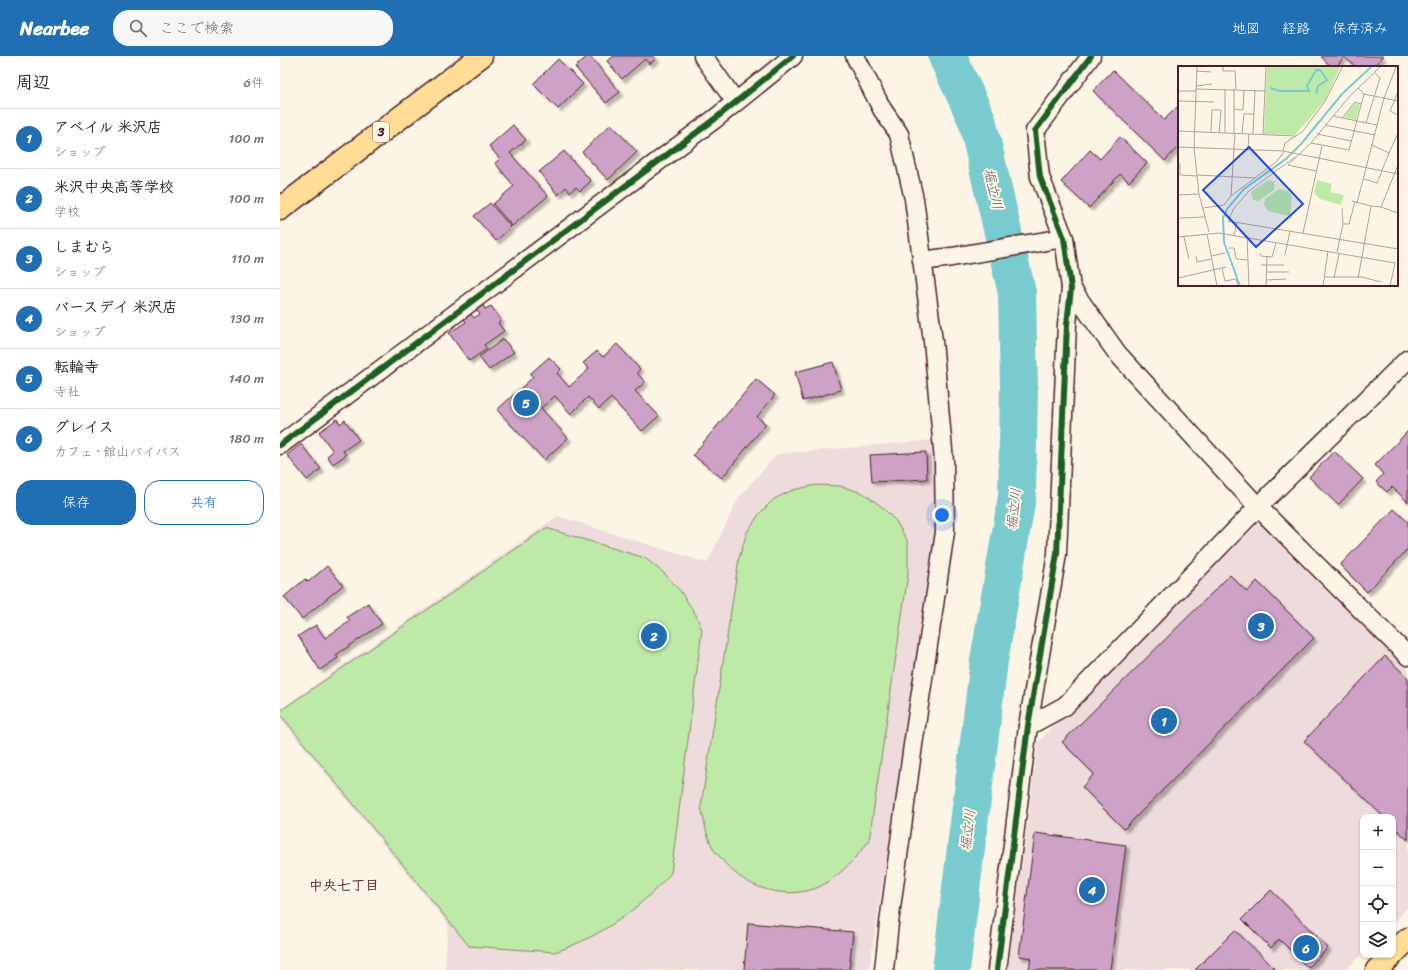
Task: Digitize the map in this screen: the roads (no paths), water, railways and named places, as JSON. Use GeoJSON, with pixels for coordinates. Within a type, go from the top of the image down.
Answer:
{"type":"FeatureCollection","features":[{"type":"Feature","properties":{"kind":"main road","name":"3"},"geometry":{"type":"LineString","coordinates":[[280,209],[479,57]]}},
{"type":"Feature","properties":{"kind":"main road"},"geometry":{"type":"LineString","coordinates":[[1377,970],[1400,949]]}},
{"type":"Feature","properties":{"kind":"street"},"geometry":{"type":"LineString","coordinates":[[703,56],[735,101]]}},
{"type":"Feature","properties":{"kind":"street"},"geometry":{"type":"LineString","coordinates":[[280,445],[716,118],[735,101],[793,56]]}},
{"type":"Feature","properties":{"kind":"street"},"geometry":{"type":"LineString","coordinates":[[856,56],[882,109],[899,134],[914,199],[933,342],[944,461],[945,532],[913,745],[884,970]]}},
{"type":"Feature","properties":{"kind":"street"},"geometry":{"type":"LineString","coordinates":[[1091,56],[1035,131],[1040,177],[1071,288],[1117,353],[1258,507],[1408,656]]}},
{"type":"Feature","properties":{"kind":"street"},"geometry":{"type":"LineString","coordinates":[[922,261],[1058,240]]}},
{"type":"Feature","properties":{"kind":"street"},"geometry":{"type":"LineString","coordinates":[[997,970],[1028,726],[1057,554],[1067,324],[1071,288]]}},
{"type":"Feature","properties":{"kind":"street"},"geometry":{"type":"LineString","coordinates":[[1028,726],[1065,706],[1258,507],[1408,359]]}},
{"type":"Feature","properties":{"kind":"waterway","name":"堀立川"},"geometry":{"type":"LineString","coordinates":[[947,56],[977,120],[1017,293],[1019,388],[1017,497],[989,661],[951,970]]}},
{"type":"Feature","properties":{"kind":"place","name":"転輪寺"},"geometry":{"type":"Point","coordinates":[526,403]}},
{"type":"Feature","properties":{"kind":"place","name":"しまむら"},"geometry":{"type":"Point","coordinates":[1261,626]}},
{"type":"Feature","properties":{"kind":"place","name":"米沢中央高等学校"},"geometry":{"type":"Point","coordinates":[654,636]}},
{"type":"Feature","properties":{"kind":"place","name":"アベイル 米沢店"},"geometry":{"type":"Point","coordinates":[1164,721]}},
{"type":"Feature","properties":{"kind":"place","name":"バースデイ 米沢店"},"geometry":{"type":"Point","coordinates":[1092,890]}},
{"type":"Feature","properties":{"kind":"place","name":"グレイス"},"geometry":{"type":"Point","coordinates":[1306,948]}},
{"type":"Feature","properties":{"kind":"district","name":"中央七丁目"},"geometry":{"type":"Point","coordinates":[344,885]}}]}
